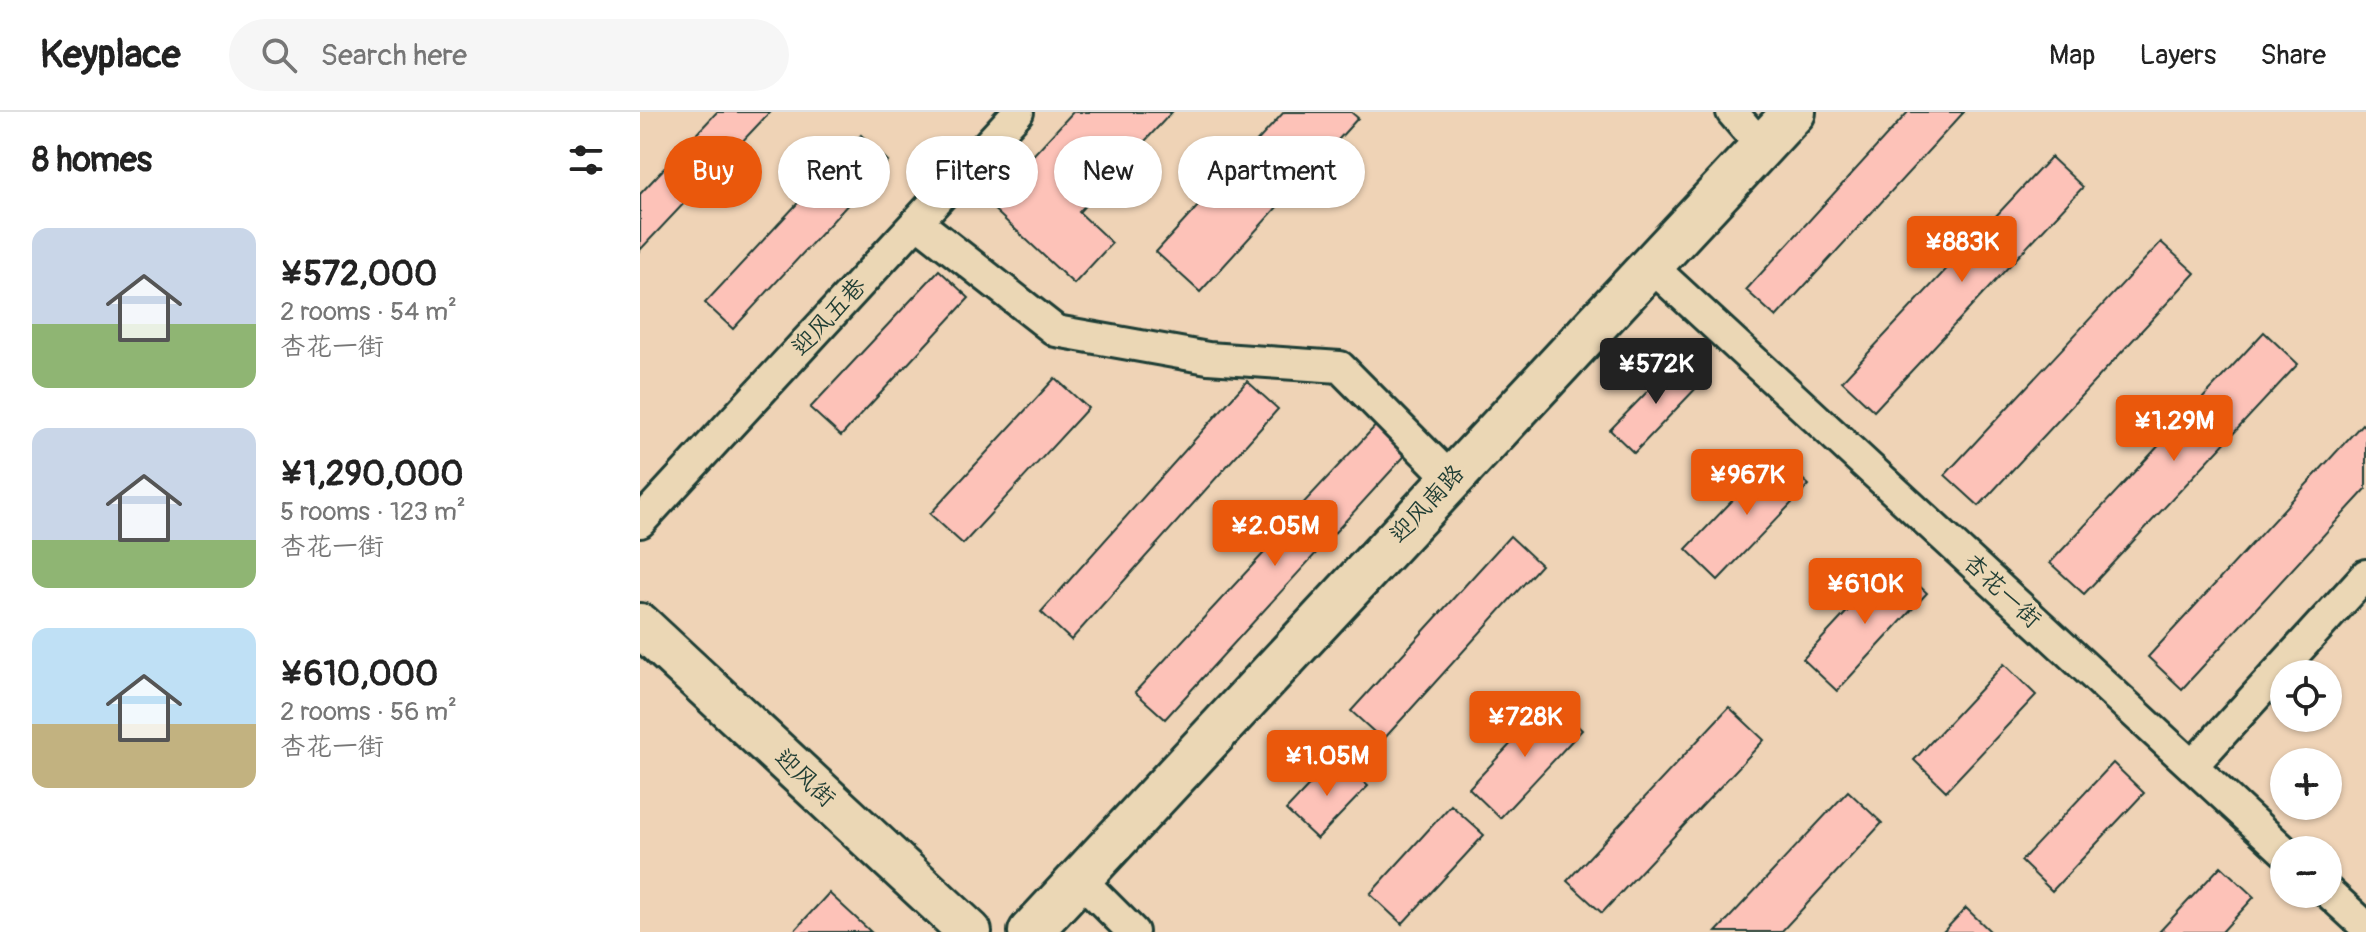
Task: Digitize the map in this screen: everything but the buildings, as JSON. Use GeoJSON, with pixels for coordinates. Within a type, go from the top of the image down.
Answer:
{"type":"FeatureCollection","features":[{"type":"Feature","properties":{"kind":"street","name":"迎风五巷"},"geometry":{"type":"LineString","coordinates":[[640,522],[1018,112]]}},
{"type":"Feature","properties":{"kind":"street"},"geometry":{"type":"LineString","coordinates":[[1732,112],[1761,146]]}},
{"type":"Feature","properties":{"kind":"street","name":"迎风南路"},"geometry":{"type":"LineString","coordinates":[[1030,932],[1794,112]]}},
{"type":"Feature","properties":{"kind":"street"},"geometry":{"type":"LineString","coordinates":[[917,222],[1056,331],[1208,358],[1340,367],[1451,479]]}},
{"type":"Feature","properties":{"kind":"street","name":"杏花一街"},"geometry":{"type":"LineString","coordinates":[[1650,265],[2270,838]]}},
{"type":"Feature","properties":{"kind":"street"},"geometry":{"type":"LineString","coordinates":[[2192,766],[2366,575]]}},
{"type":"Feature","properties":{"kind":"street","name":"迎风街"},"geometry":{"type":"LineString","coordinates":[[640,625],[970,932]]}},
{"type":"Feature","properties":{"kind":"street"},"geometry":{"type":"LineString","coordinates":[[1079,878],[1133,932]]}},
{"type":"Feature","properties":{"kind":"street"},"geometry":{"type":"LineString","coordinates":[[2342,905],[2366,927]]}}]}
